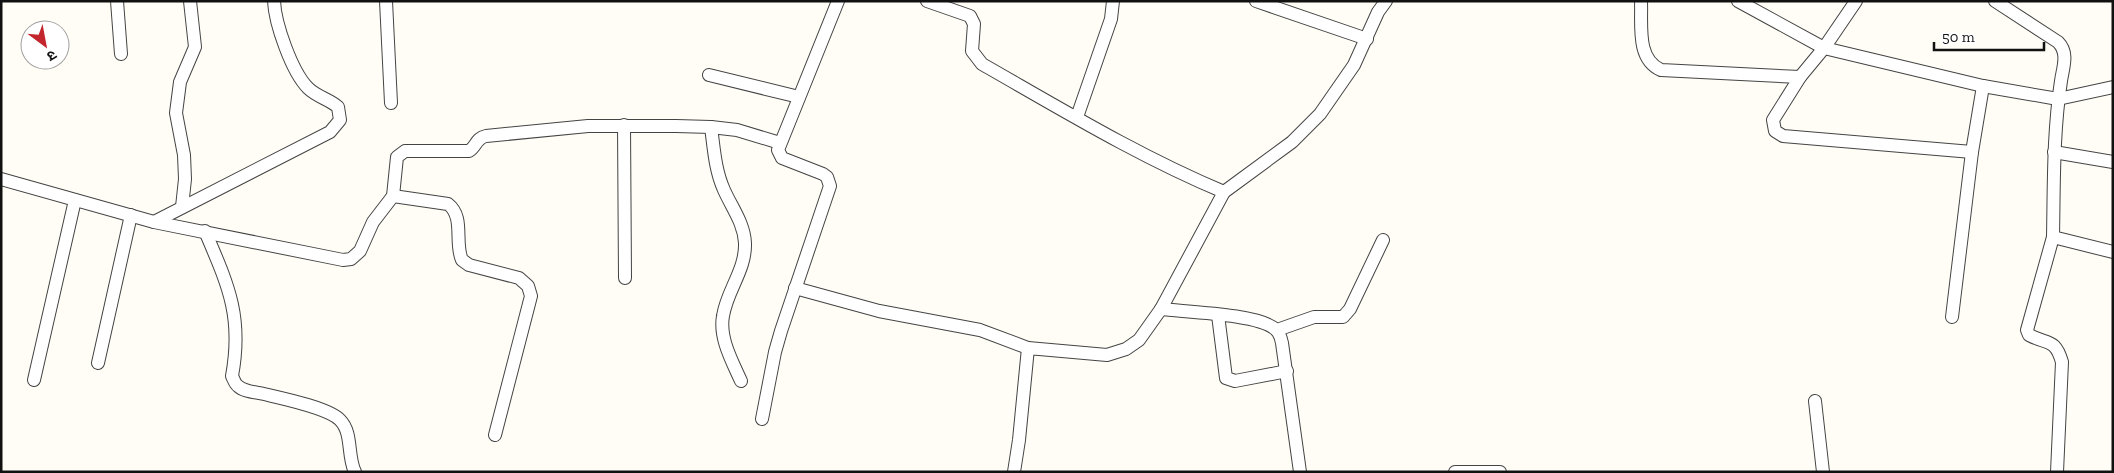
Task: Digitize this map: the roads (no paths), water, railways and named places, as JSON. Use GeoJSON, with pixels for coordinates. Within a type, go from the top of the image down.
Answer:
{"type":"FeatureCollection","features":[{"type":"Feature","properties":{"kind":"street"},"geometry":{"type":"LineString","coordinates":[[117,1],[121,54]]}},
{"type":"Feature","properties":{"kind":"street"},"geometry":{"type":"LineString","coordinates":[[182,207],[184,160],[176,113],[180,82],[195,47],[190,1]]}},
{"type":"Feature","properties":{"kind":"street"},"geometry":{"type":"LineString","coordinates":[[154,222],[330,132],[340,120],[338,107],[316,94],[302,81],[279,31],[274,1]]}},
{"type":"Feature","properties":{"kind":"street"},"geometry":{"type":"LineString","coordinates":[[386,1],[391,103]]}},
{"type":"Feature","properties":{"kind":"street"},"geometry":{"type":"LineString","coordinates":[[762,419],[775,352],[830,186],[827,177],[782,158],[778,150],[838,1]]}},
{"type":"Feature","properties":{"kind":"street"},"geometry":{"type":"LineString","coordinates":[[927,1],[970,16],[974,24],[972,51],[982,64],[1183,174],[1224,192]]}},
{"type":"Feature","properties":{"kind":"street"},"geometry":{"type":"LineString","coordinates":[[1078,117],[1111,19],[1113,1]]}},
{"type":"Feature","properties":{"kind":"street"},"geometry":{"type":"LineString","coordinates":[[1256,1],[1367,39]]}},
{"type":"Feature","properties":{"kind":"street"},"geometry":{"type":"LineString","coordinates":[[795,288],[879,311],[980,330],[1028,348],[1093,355],[1115,353],[1126,349],[1139,340],[1161,309],[1224,192],[1309,127],[1336,93],[1354,65],[1378,12],[1386,1]]}},
{"type":"Feature","properties":{"kind":"street"},"geometry":{"type":"LineString","coordinates":[[1641,1],[1643,52],[1653,67],[1661,70],[1800,77]]}},
{"type":"Feature","properties":{"kind":"street"},"geometry":{"type":"LineString","coordinates":[[1738,1],[1824,48],[1983,86],[2058,99],[2113,86]]}},
{"type":"Feature","properties":{"kind":"street"},"geometry":{"type":"LineString","coordinates":[[1856,1],[1824,48],[1800,77],[1773,120],[1775,131],[1779,135],[1972,152]]}},
{"type":"Feature","properties":{"kind":"street"},"geometry":{"type":"LineString","coordinates":[[1995,1],[2058,42],[2063,47],[2065,55],[2058,99],[2054,152],[2053,237],[2027,330],[2029,335],[2056,346],[2062,362],[2057,472]]}},
{"type":"Feature","properties":{"kind":"street"},"geometry":{"type":"LineString","coordinates":[[709,75],[799,97]]}},
{"type":"Feature","properties":{"kind":"street"},"geometry":{"type":"LineString","coordinates":[[1952,317],[1972,152],[1983,86]]}},
{"type":"Feature","properties":{"kind":"street"},"geometry":{"type":"LineString","coordinates":[[1,179],[154,222],[343,260],[351,259],[360,251],[372,222],[393,196],[397,157],[405,151],[468,151],[473,148],[478,139],[486,136],[588,126],[624,125],[711,127],[736,130],[780,143]]}},
{"type":"Feature","properties":{"kind":"street"},"geometry":{"type":"LineString","coordinates":[[624,125],[625,278]]}},
{"type":"Feature","properties":{"kind":"street"},"geometry":{"type":"LineString","coordinates":[[711,127],[715,163],[742,227],[745,244],[741,269],[726,302],[722,317],[726,348],[741,381]]}},
{"type":"Feature","properties":{"kind":"street"},"geometry":{"type":"LineString","coordinates":[[2054,152],[2113,162]]}},
{"type":"Feature","properties":{"kind":"street"},"geometry":{"type":"LineString","coordinates":[[393,196],[448,204],[457,216],[458,246],[462,260],[469,265],[519,278],[528,286],[531,296],[495,435]]}},
{"type":"Feature","properties":{"kind":"street"},"geometry":{"type":"LineString","coordinates":[[34,380],[75,200]]}},
{"type":"Feature","properties":{"kind":"street"},"geometry":{"type":"LineString","coordinates":[[98,363],[131,215]]}},
{"type":"Feature","properties":{"kind":"street"},"geometry":{"type":"LineString","coordinates":[[205,232],[228,286],[233,306],[237,340],[232,376],[234,382],[242,389],[291,400],[334,415],[341,420],[347,432],[350,460],[355,472]]}},
{"type":"Feature","properties":{"kind":"street"},"geometry":{"type":"LineString","coordinates":[[2053,237],[2113,252]]}},
{"type":"Feature","properties":{"kind":"street"},"geometry":{"type":"LineString","coordinates":[[1277,330],[1314,317],[1343,317],[1350,308],[1383,240]]}},
{"type":"Feature","properties":{"kind":"street"},"geometry":{"type":"LineString","coordinates":[[1161,309],[1251,318],[1268,324],[1277,330],[1282,343],[1287,371],[1300,472]]}},
{"type":"Feature","properties":{"kind":"street"},"geometry":{"type":"LineString","coordinates":[[1218,315],[1226,378],[1235,380],[1287,371]]}},
{"type":"Feature","properties":{"kind":"street"},"geometry":{"type":"LineString","coordinates":[[1014,472],[1028,348]]}},
{"type":"Feature","properties":{"kind":"street"},"geometry":{"type":"LineString","coordinates":[[1815,401],[1823,472]]}},
{"type":"Feature","properties":{"kind":"street"},"geometry":{"type":"LineString","coordinates":[[1455,472],[1500,472]]}}]}
